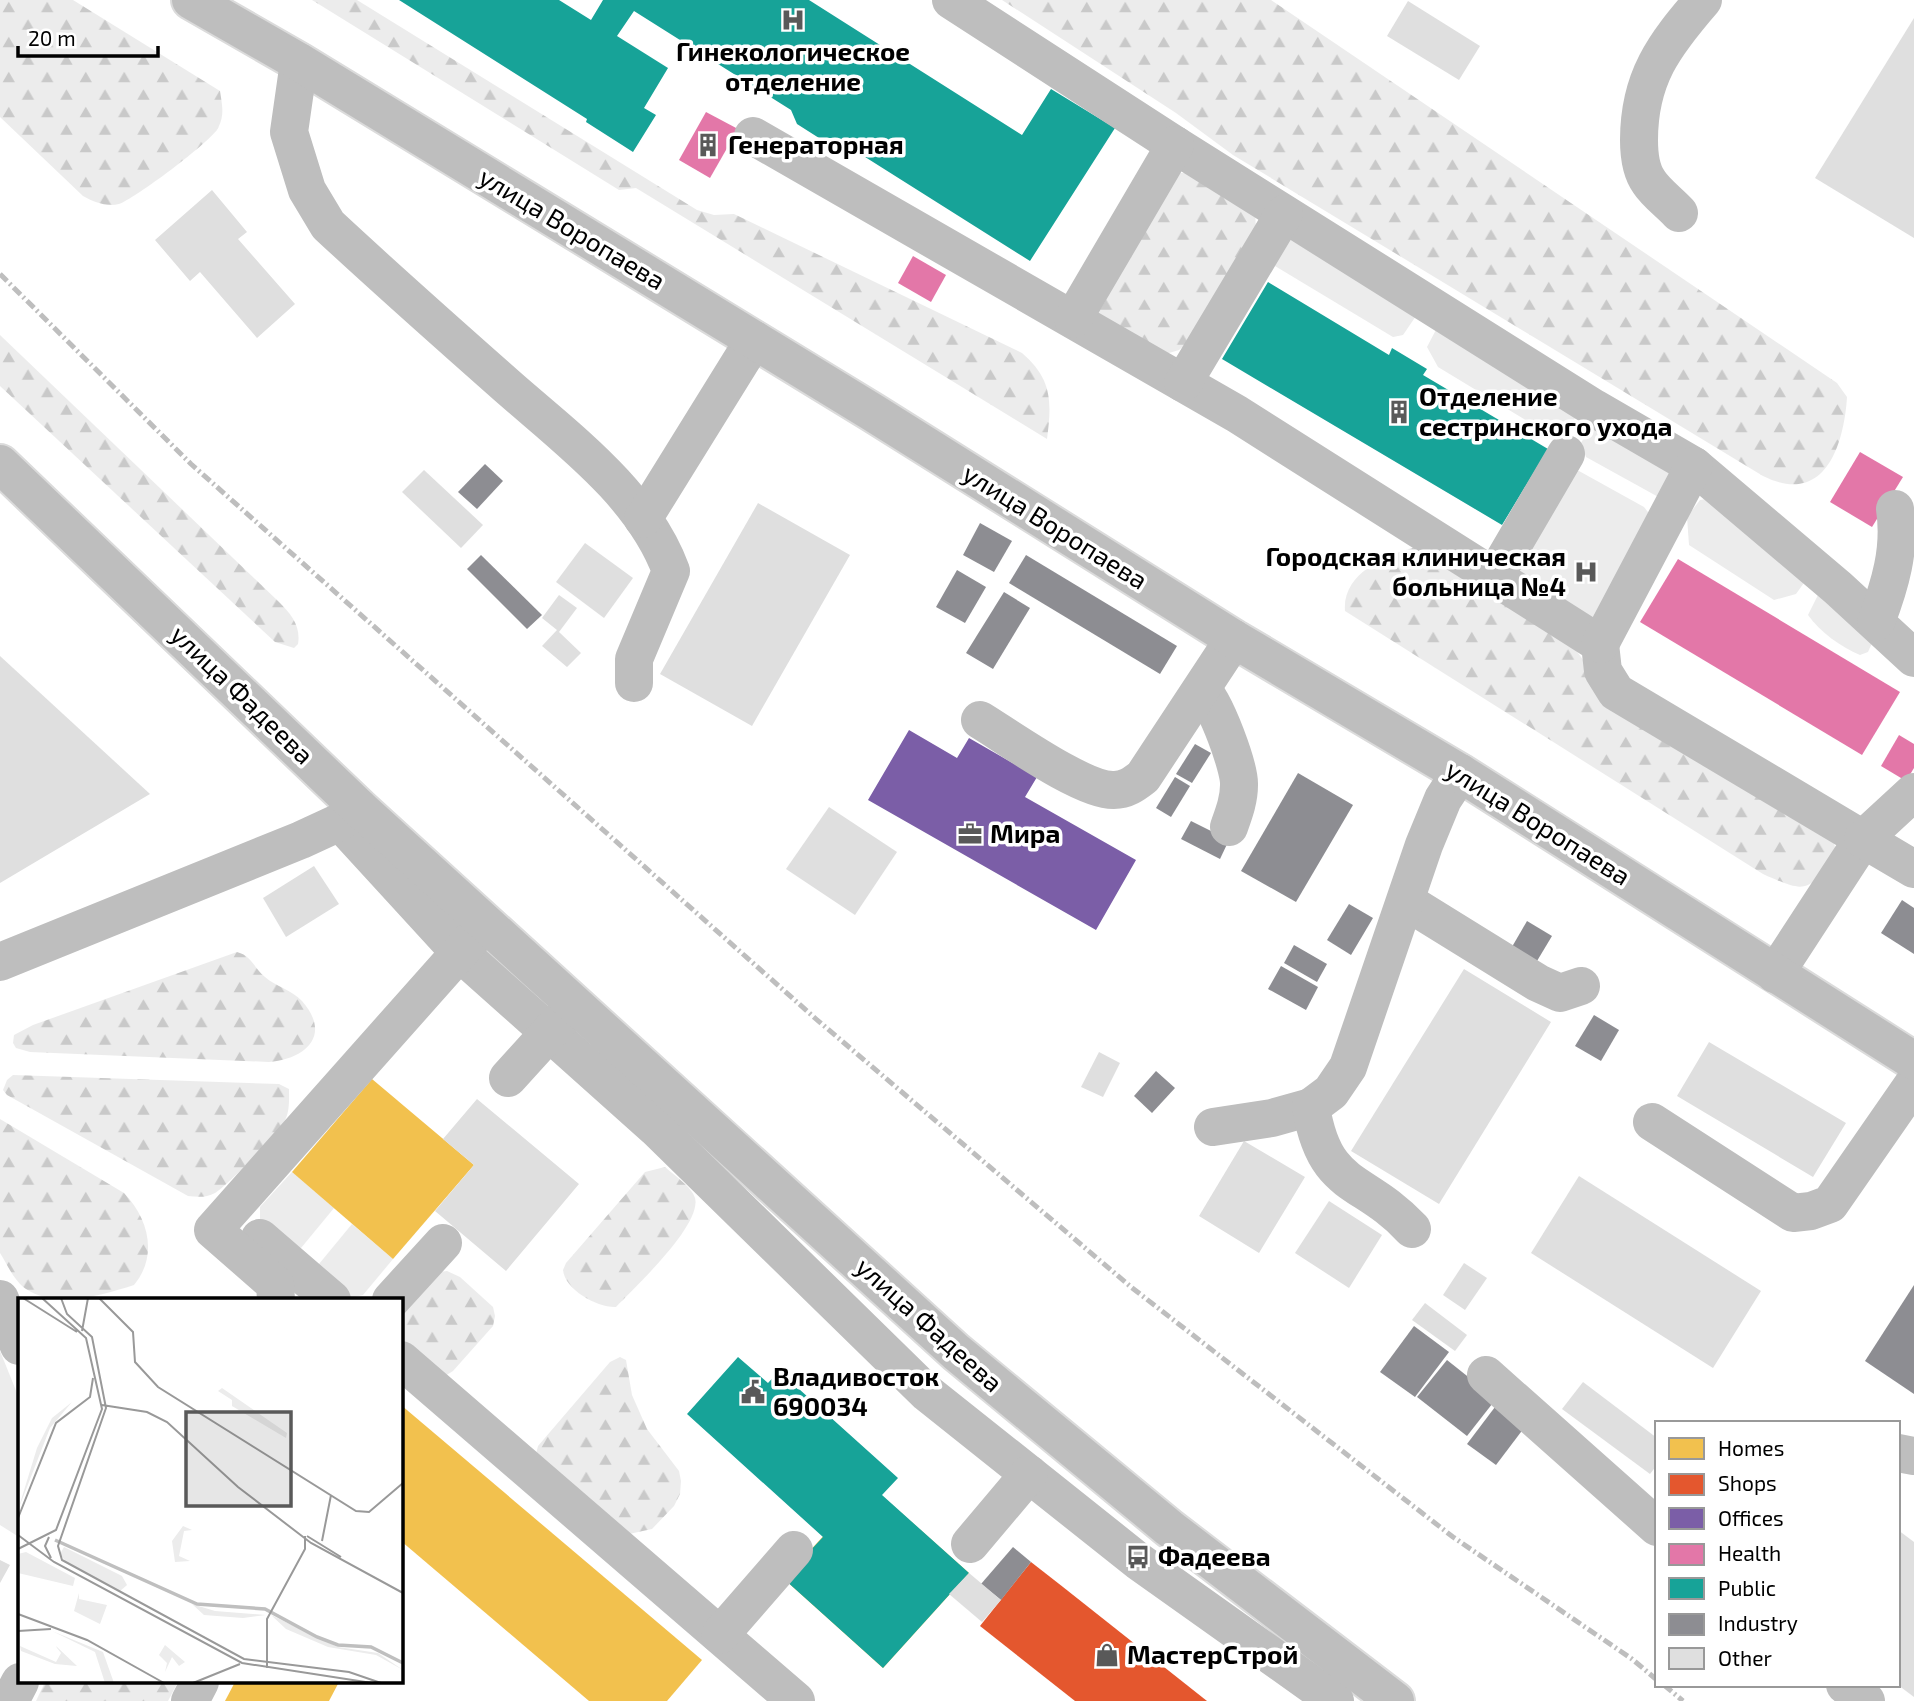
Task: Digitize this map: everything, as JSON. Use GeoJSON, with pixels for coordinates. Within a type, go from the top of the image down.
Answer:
{"type":"FeatureCollection","features":[{"type":"Feature","properties":{"kind":"main road","name":"улица Воропаева"},"geometry":{"type":"LineString","coordinates":[[191,0],[299,62],[754,340],[1234,639],[1460,772],[1914,1061]]}},
{"type":"Feature","properties":{"kind":"main road"},"geometry":{"type":"LineString","coordinates":[[951,0],[1284,214],[1594,408],[1694,466],[1877,622],[1914,658]]}},
{"type":"Feature","properties":{"kind":"main road"},"geometry":{"type":"LineString","coordinates":[[1679,213],[1648,181],[1639,152],[1639,120],[1644,85],[1675,33],[1703,0]]}},
{"type":"Feature","properties":{"kind":"main road"},"geometry":{"type":"LineString","coordinates":[[299,62],[289,132],[307,190],[328,225],[570,442],[656,535],[671,571],[634,659],[634,683]]}},
{"type":"Feature","properties":{"kind":"main road"},"geometry":{"type":"LineString","coordinates":[[753,136],[1183,383],[1314,462],[1493,579],[1600,644]]}},
{"type":"Feature","properties":{"kind":"main road"},"geometry":{"type":"LineString","coordinates":[[1073,319],[1175,145]]}},
{"type":"Feature","properties":{"kind":"main road"},"geometry":{"type":"LineString","coordinates":[[1183,383],[1284,214]]}},
{"type":"Feature","properties":{"kind":"main road"},"geometry":{"type":"LineString","coordinates":[[643,519],[754,340]]}},
{"type":"Feature","properties":{"kind":"main road"},"geometry":{"type":"LineString","coordinates":[[1493,579],[1566,454]]}},
{"type":"Feature","properties":{"kind":"main road","name":"улица Фадеева"},"geometry":{"type":"LineString","coordinates":[[0,464],[350,815],[486,923],[956,1352],[1170,1528],[1395,1701]]}},
{"type":"Feature","properties":{"kind":"main road"},"geometry":{"type":"LineString","coordinates":[[1694,466],[1600,644],[1603,671],[1616,692],[1914,869]]}},
{"type":"Feature","properties":{"kind":"main road"},"geometry":{"type":"LineString","coordinates":[[1877,622],[1894,564],[1898,528],[1895,509]]}},
{"type":"Feature","properties":{"kind":"main road"},"geometry":{"type":"LineString","coordinates":[[980,720],[1084,783],[1114,790],[1129,787],[1143,777],[1234,639]]}},
{"type":"Feature","properties":{"kind":"main road"},"geometry":{"type":"LineString","coordinates":[[1202,690],[1212,702],[1240,782],[1237,804],[1229,827]]}},
{"type":"Feature","properties":{"kind":"main road"},"geometry":{"type":"LineString","coordinates":[[1213,1126],[1272,1118],[1311,1107],[1331,1091],[1348,1068],[1443,799],[1460,772]]}},
{"type":"Feature","properties":{"kind":"main road"},"geometry":{"type":"LineString","coordinates":[[1775,974],[1863,839],[1914,792]]}},
{"type":"Feature","properties":{"kind":"main road"},"geometry":{"type":"LineString","coordinates":[[0,962],[350,815],[460,953],[656,1128],[927,1393],[1138,1561],[1335,1701]]}},
{"type":"Feature","properties":{"kind":"main road"},"geometry":{"type":"LineString","coordinates":[[1407,902],[1538,983],[1560,993],[1581,986]]}},
{"type":"Feature","properties":{"kind":"main road"},"geometry":{"type":"LineString","coordinates":[[276,1298],[275,1284],[213,1230],[486,923]]}},
{"type":"Feature","properties":{"kind":"main road"},"geometry":{"type":"LineString","coordinates":[[508,1078],[575,1004]]}},
{"type":"Feature","properties":{"kind":"main road"},"geometry":{"type":"LineString","coordinates":[[1652,1122],[1793,1213],[1811,1211],[1830,1204],[1914,1083]]}},
{"type":"Feature","properties":{"kind":"main road"},"geometry":{"type":"LineString","coordinates":[[1311,1107],[1324,1156],[1340,1176],[1395,1211],[1412,1229]]}},
{"type":"Feature","properties":{"kind":"main road"},"geometry":{"type":"LineString","coordinates":[[229,1211],[330,1298]]}},
{"type":"Feature","properties":{"kind":"main road"},"geometry":{"type":"LineString","coordinates":[[393,1298],[443,1243]]}},
{"type":"Feature","properties":{"kind":"main road"},"geometry":{"type":"LineString","coordinates":[[0,1298],[18,1343]]}},
{"type":"Feature","properties":{"kind":"main road"},"geometry":{"type":"LineString","coordinates":[[402,1361],[796,1701]]}},
{"type":"Feature","properties":{"kind":"main road"},"geometry":{"type":"LineString","coordinates":[[1486,1375],[1655,1525]]}},
{"type":"Feature","properties":{"kind":"main road"},"geometry":{"type":"LineString","coordinates":[[970,1544],[1029,1474]]}},
{"type":"Feature","properties":{"kind":"main road"},"geometry":{"type":"LineString","coordinates":[[720,1636],[794,1550]]}},
{"type":"Feature","properties":{"kind":"main road"},"geometry":{"type":"LineString","coordinates":[[10,1701],[19,1684]]}},
{"type":"Feature","properties":{"kind":"main road"},"geometry":{"type":"LineString","coordinates":[[190,1701],[199,1684]]}},
{"type":"Feature","properties":{"kind":"main road"},"geometry":{"type":"LineString","coordinates":[[1848,1687],[1866,1701]]}},
{"type":"Feature","properties":{"kind":"green space"},"geometry":{"type":"Polygon","coordinates":[[[0,0],[73,0],[220,91],[222,114],[218,128],[188,157],[127,200],[109,205],[83,196],[0,117],[0,0]]]}},
{"type":"Feature","properties":{"kind":"green space"},"geometry":{"type":"Polygon","coordinates":[[[312,0],[357,0],[697,210],[714,215],[734,214],[1022,353],[1039,372],[1048,392],[1047,439],[636,188],[619,190],[312,0]]]}},
{"type":"Feature","properties":{"kind":"green space"},"geometry":{"type":"Polygon","coordinates":[[[1002,0],[1271,0],[1837,383],[1847,397],[1845,415],[1835,451],[1827,466],[1816,477],[1802,483],[1784,483],[1763,476],[1233,155],[1176,113],[1002,0]]]}},
{"type":"Feature","properties":{"kind":"green space"},"geometry":{"type":"Polygon","coordinates":[[[1179,173],[1191,173],[1255,210],[1256,231],[1187,343],[1179,350],[1159,356],[1097,320],[1095,299],[1179,173]]]}},
{"type":"Feature","properties":{"kind":"green space"},"geometry":{"type":"Polygon","coordinates":[[[1287,229],[1418,313],[1403,335],[1393,337],[1275,266],[1287,229]]]}},
{"type":"Feature","properties":{"kind":"green space"},"geometry":{"type":"Polygon","coordinates":[[[1439,324],[1579,411],[1565,436],[1557,439],[1438,367],[1427,347],[1439,324]]]}},
{"type":"Feature","properties":{"kind":"green space"},"geometry":{"type":"Polygon","coordinates":[[[0,335],[283,607],[294,621],[298,632],[298,644],[294,648],[275,642],[0,386],[0,335]]]}},
{"type":"Feature","properties":{"kind":"green space"},"geometry":{"type":"Polygon","coordinates":[[[1593,423],[1675,461],[1662,499],[1586,457],[1581,443],[1593,423]]]}},
{"type":"Feature","properties":{"kind":"green space"},"geometry":{"type":"Polygon","coordinates":[[[1579,471],[1644,507],[1651,516],[1598,621],[1522,587],[1513,564],[1568,472],[1579,471]]]}},
{"type":"Feature","properties":{"kind":"green space"},"geometry":{"type":"Polygon","coordinates":[[[1707,499],[1806,580],[1796,594],[1774,600],[1689,545],[1687,517],[1700,500],[1707,499]]]}},
{"type":"Feature","properties":{"kind":"green space"},"geometry":{"type":"Polygon","coordinates":[[[1415,547],[1571,643],[1586,664],[1834,840],[1836,857],[1818,878],[1804,886],[1788,884],[1763,874],[1345,611],[1350,587],[1367,568],[1415,547]]]}},
{"type":"Feature","properties":{"kind":"green space"},"geometry":{"type":"Polygon","coordinates":[[[1818,595],[1872,643],[1868,652],[1860,655],[1846,648],[1813,621],[1808,615],[1818,595]]]}},
{"type":"Feature","properties":{"kind":"green space"},"geometry":{"type":"Polygon","coordinates":[[[237,952],[249,959],[269,980],[298,997],[311,1013],[315,1024],[314,1034],[311,1043],[304,1050],[294,1056],[269,1062],[30,1052],[16,1048],[13,1043],[14,1035],[33,1025],[237,952]]]}},
{"type":"Feature","properties":{"kind":"green space"},"geometry":{"type":"Polygon","coordinates":[[[13,1075],[279,1084],[289,1089],[289,1106],[286,1118],[279,1128],[221,1189],[212,1195],[188,1196],[7,1095],[3,1090],[7,1080],[13,1075]]]}},
{"type":"Feature","properties":{"kind":"green space"},"geometry":{"type":"Polygon","coordinates":[[[0,1119],[124,1193],[139,1214],[148,1250],[146,1262],[134,1285],[80,1298],[51,1298],[26,1289],[18,1282],[0,1253],[0,1119]]]}},
{"type":"Feature","properties":{"kind":"green space"},"geometry":{"type":"Polygon","coordinates":[[[665,1167],[687,1185],[695,1198],[694,1210],[688,1224],[665,1255],[616,1307],[600,1304],[583,1296],[565,1277],[563,1270],[566,1263],[645,1172],[665,1167]]]}},
{"type":"Feature","properties":{"kind":"green space"},"geometry":{"type":"Polygon","coordinates":[[[292,1172],[334,1208],[301,1248],[260,1221],[260,1207],[292,1172]]]}},
{"type":"Feature","properties":{"kind":"green space"},"geometry":{"type":"Polygon","coordinates":[[[352,1224],[393,1259],[363,1295],[350,1298],[319,1269],[319,1264],[352,1224]]]}},
{"type":"Feature","properties":{"kind":"green space"},"geometry":{"type":"Polygon","coordinates":[[[447,1271],[460,1277],[493,1307],[495,1316],[493,1326],[453,1371],[445,1376],[402,1342],[402,1313],[439,1272],[447,1271]]]}},
{"type":"Feature","properties":{"kind":"green space"},"geometry":{"type":"Polygon","coordinates":[[[0,1351],[18,1396],[18,1536],[0,1525],[0,1351]]]}},
{"type":"Feature","properties":{"kind":"green space"},"geometry":{"type":"Polygon","coordinates":[[[620,1357],[626,1360],[632,1395],[647,1429],[679,1471],[681,1481],[680,1494],[674,1506],[652,1529],[629,1534],[536,1454],[538,1446],[610,1362],[620,1357]]]}},
{"type":"Feature","properties":{"kind":"green space"},"geometry":{"type":"Polygon","coordinates":[[[44,1684],[177,1684],[168,1701],[36,1701],[44,1684]]]}},
{"type":"Feature","properties":{"kind":"building: Homes"},"geometry":{"type":"Polygon","coordinates":[[[372,1079],[474,1165],[393,1259],[292,1172],[372,1079]]]}},
{"type":"Feature","properties":{"kind":"building: Homes"},"geometry":{"type":"Polygon","coordinates":[[[402,1406],[702,1660],[667,1701],[589,1701],[402,1542],[402,1406]]]}},
{"type":"Feature","properties":{"kind":"building: Homes"},"geometry":{"type":"Polygon","coordinates":[[[870,1485],[969,1573],[883,1668],[784,1579],[870,1485]]]}},
{"type":"Feature","properties":{"kind":"building: Homes"},"geometry":{"type":"Polygon","coordinates":[[[234,1684],[338,1684],[329,1701],[225,1701],[234,1684]]]}},
{"type":"Feature","properties":{"kind":"building: Shops"},"geometry":{"type":"Polygon","coordinates":[[[1031,1562],[1207,1701],[1075,1701],[980,1626],[1031,1562]]]}},
{"type":"Feature","properties":{"kind":"building: Offices"},"geometry":{"type":"Polygon","coordinates":[[[909,730],[957,758],[969,738],[1037,777],[1025,797],[1136,860],[1096,930],[868,800],[909,730]]]}},
{"type":"Feature","properties":{"kind":"building: Health","name":"Генераторная"},"geometry":{"type":"Polygon","coordinates":[[[706,112],[738,129],[710,178],[679,160],[706,112]]]}},
{"type":"Feature","properties":{"kind":"building: Health"},"geometry":{"type":"Polygon","coordinates":[[[913,256],[946,275],[931,302],[898,283],[913,256]]]}},
{"type":"Feature","properties":{"kind":"building: Health"},"geometry":{"type":"Polygon","coordinates":[[[1860,452],[1903,477],[1872,527],[1830,502],[1860,452]]]}},
{"type":"Feature","properties":{"kind":"building: Health"},"geometry":{"type":"Polygon","coordinates":[[[1678,559],[1900,692],[1862,755],[1640,622],[1678,559]]]}},
{"type":"Feature","properties":{"kind":"building: Health"},"geometry":{"type":"Polygon","coordinates":[[[1899,735],[1914,744],[1914,768],[1906,781],[1881,766],[1899,735]]]}},
{"type":"Feature","properties":{"kind":"building: Public"},"geometry":{"type":"Polygon","coordinates":[[[399,0],[559,0],[591,20],[603,0],[809,0],[1022,135],[1051,89],[1115,128],[1030,261],[835,138],[819,138],[797,124],[791,110],[634,11],[617,36],[668,68],[644,108],[656,115],[633,152],[586,122],[587,119],[399,0]]]}},
{"type":"Feature","properties":{"kind":"building: Public","name":"Отделение сестринского ухода"},"geometry":{"type":"Polygon","coordinates":[[[1268,282],[1389,355],[1392,348],[1427,369],[1423,375],[1548,449],[1502,525],[1222,359],[1268,282]]]}},
{"type":"Feature","properties":{"kind":"building: Public"},"geometry":{"type":"Polygon","coordinates":[[[738,1357],[768,1383],[779,1371],[898,1478],[882,1495],[969,1573],[883,1668],[784,1579],[823,1537],[687,1414],[738,1357]]]}},
{"type":"Feature","properties":{"kind":"building: Industry"},"geometry":{"type":"Polygon","coordinates":[[[485,464],[503,481],[477,509],[458,492],[485,464]]]}},
{"type":"Feature","properties":{"kind":"building: Industry"},"geometry":{"type":"Polygon","coordinates":[[[980,523],[1012,541],[994,572],[963,555],[980,523]]]}},
{"type":"Feature","properties":{"kind":"building: Industry"},"geometry":{"type":"Polygon","coordinates":[[[481,555],[542,615],[527,629],[467,569],[481,555]]]}},
{"type":"Feature","properties":{"kind":"building: Industry"},"geometry":{"type":"Polygon","coordinates":[[[1026,555],[1177,646],[1160,674],[1009,583],[1026,555]]]}},
{"type":"Feature","properties":{"kind":"building: Industry"},"geometry":{"type":"Polygon","coordinates":[[[957,570],[986,587],[965,623],[936,607],[957,570]]]}},
{"type":"Feature","properties":{"kind":"building: Industry"},"geometry":{"type":"Polygon","coordinates":[[[1004,592],[1030,608],[993,669],[966,653],[1004,592]]]}},
{"type":"Feature","properties":{"kind":"building: Industry"},"geometry":{"type":"Polygon","coordinates":[[[1195,744],[1211,753],[1192,783],[1176,774],[1195,744]]]}},
{"type":"Feature","properties":{"kind":"building: Industry"},"geometry":{"type":"Polygon","coordinates":[[[1298,773],[1353,805],[1296,902],[1241,871],[1298,773]]]}},
{"type":"Feature","properties":{"kind":"building: Industry"},"geometry":{"type":"Polygon","coordinates":[[[1175,777],[1190,786],[1171,817],[1156,808],[1175,777]]]}},
{"type":"Feature","properties":{"kind":"building: Industry"},"geometry":{"type":"Polygon","coordinates":[[[1191,821],[1229,840],[1220,859],[1181,839],[1191,821]]]}},
{"type":"Feature","properties":{"kind":"building: Industry"},"geometry":{"type":"Polygon","coordinates":[[[1902,900],[1914,908],[1914,954],[1881,933],[1902,900]]]}},
{"type":"Feature","properties":{"kind":"building: Industry"},"geometry":{"type":"Polygon","coordinates":[[[1349,904],[1373,918],[1351,955],[1327,940],[1349,904]]]}},
{"type":"Feature","properties":{"kind":"building: Industry"},"geometry":{"type":"Polygon","coordinates":[[[1527,921],[1552,936],[1534,966],[1509,952],[1527,921]]]}},
{"type":"Feature","properties":{"kind":"building: Industry"},"geometry":{"type":"Polygon","coordinates":[[[1294,945],[1327,964],[1317,982],[1284,963],[1294,945]]]}},
{"type":"Feature","properties":{"kind":"building: Industry"},"geometry":{"type":"Polygon","coordinates":[[[1281,966],[1318,987],[1306,1010],[1268,989],[1281,966]]]}},
{"type":"Feature","properties":{"kind":"building: Industry"},"geometry":{"type":"Polygon","coordinates":[[[1594,1015],[1619,1030],[1601,1061],[1575,1046],[1594,1015]]]}},
{"type":"Feature","properties":{"kind":"building: Industry"},"geometry":{"type":"Polygon","coordinates":[[[1156,1071],[1175,1088],[1152,1113],[1134,1096],[1156,1071]]]}},
{"type":"Feature","properties":{"kind":"building: Industry"},"geometry":{"type":"Polygon","coordinates":[[[1914,1285],[1914,1394],[1865,1361],[1914,1285]]]}},
{"type":"Feature","properties":{"kind":"building: Industry"},"geometry":{"type":"Polygon","coordinates":[[[1414,1326],[1449,1352],[1415,1397],[1380,1372],[1414,1326]]]}},
{"type":"Feature","properties":{"kind":"building: Industry"},"geometry":{"type":"Polygon","coordinates":[[[1447,1360],[1496,1399],[1467,1436],[1417,1397],[1447,1360]]]}},
{"type":"Feature","properties":{"kind":"building: Industry"},"geometry":{"type":"Polygon","coordinates":[[[1495,1407],[1524,1428],[1496,1465],[1467,1444],[1495,1407]]]}},
{"type":"Feature","properties":{"kind":"building: Industry"},"geometry":{"type":"Polygon","coordinates":[[[1013,1547],[1031,1562],[1001,1600],[981,1584],[1013,1547]]]}},
{"type":"Feature","properties":{"kind":"building: Other"},"geometry":{"type":"Polygon","coordinates":[[[1408,1],[1480,46],[1459,80],[1387,36],[1408,1]]]}},
{"type":"Feature","properties":{"kind":"building: Other"},"geometry":{"type":"Polygon","coordinates":[[[1914,18],[1914,238],[1815,178],[1914,18]]]}},
{"type":"Feature","properties":{"kind":"building: Other"},"geometry":{"type":"Polygon","coordinates":[[[212,190],[247,232],[238,239],[295,304],[257,338],[200,272],[190,281],[155,240],[212,190]]]}},
{"type":"Feature","properties":{"kind":"building: Other"},"geometry":{"type":"Polygon","coordinates":[[[424,470],[483,525],[461,548],[402,492],[424,470]]]}},
{"type":"Feature","properties":{"kind":"building: Other"},"geometry":{"type":"Polygon","coordinates":[[[758,503],[850,555],[752,726],[660,674],[758,503]]]}},
{"type":"Feature","properties":{"kind":"building: Other"},"geometry":{"type":"Polygon","coordinates":[[[585,543],[633,578],[604,618],[556,582],[585,543]]]}},
{"type":"Feature","properties":{"kind":"building: Other"},"geometry":{"type":"Polygon","coordinates":[[[559,595],[577,608],[559,632],[581,653],[567,667],[542,646],[557,630],[542,618],[559,595]]]}},
{"type":"Feature","properties":{"kind":"building: Other"},"geometry":{"type":"Polygon","coordinates":[[[0,656],[150,794],[0,883],[0,656]]]}},
{"type":"Feature","properties":{"kind":"building: Other"},"geometry":{"type":"Polygon","coordinates":[[[829,807],[897,852],[855,915],[786,869],[829,807]]]}},
{"type":"Feature","properties":{"kind":"building: Other"},"geometry":{"type":"Polygon","coordinates":[[[314,866],[339,904],[286,937],[263,898],[314,866]]]}},
{"type":"Feature","properties":{"kind":"building: Other"},"geometry":{"type":"Polygon","coordinates":[[[1464,969],[1551,1022],[1439,1204],[1351,1151],[1464,969]]]}},
{"type":"Feature","properties":{"kind":"building: Other"},"geometry":{"type":"Polygon","coordinates":[[[1709,1042],[1846,1123],[1813,1177],[1677,1096],[1709,1042]]]}},
{"type":"Feature","properties":{"kind":"building: Other"},"geometry":{"type":"Polygon","coordinates":[[[1099,1052],[1120,1063],[1103,1097],[1081,1087],[1099,1052]]]}},
{"type":"Feature","properties":{"kind":"building: Other"},"geometry":{"type":"Polygon","coordinates":[[[477,1099],[579,1184],[506,1271],[435,1211],[474,1165],[443,1139],[477,1099]]]}},
{"type":"Feature","properties":{"kind":"building: Other"},"geometry":{"type":"Polygon","coordinates":[[[1244,1141],[1305,1177],[1259,1253],[1199,1216],[1244,1141]]]}},
{"type":"Feature","properties":{"kind":"building: Other"},"geometry":{"type":"Polygon","coordinates":[[[1579,1176],[1761,1291],[1713,1368],[1531,1253],[1579,1176]]]}},
{"type":"Feature","properties":{"kind":"building: Other"},"geometry":{"type":"Polygon","coordinates":[[[1329,1201],[1382,1235],[1349,1288],[1295,1253],[1329,1201]]]}},
{"type":"Feature","properties":{"kind":"building: Other"},"geometry":{"type":"Polygon","coordinates":[[[1464,1263],[1487,1278],[1465,1310],[1443,1295],[1464,1263]]]}},
{"type":"Feature","properties":{"kind":"building: Other"},"geometry":{"type":"Polygon","coordinates":[[[1425,1303],[1467,1335],[1455,1351],[1412,1320],[1425,1303]]]}},
{"type":"Feature","properties":{"kind":"building: Other"},"geometry":{"type":"Polygon","coordinates":[[[1583,1382],[1655,1436],[1655,1468],[1650,1474],[1562,1409],[1583,1382]]]}},
{"type":"Feature","properties":{"kind":"building: Other"},"geometry":{"type":"Polygon","coordinates":[[[1900,1532],[1914,1542],[1914,1697],[1900,1686],[1900,1532]]]}},
{"type":"Feature","properties":{"kind":"building: Other"},"geometry":{"type":"Polygon","coordinates":[[[0,1560],[10,1565],[0,1583],[0,1560]]]}},
{"type":"Feature","properties":{"kind":"building: Other"},"geometry":{"type":"Polygon","coordinates":[[[969,1573],[1001,1600],[982,1622],[949,1594],[969,1573]]]}},
{"type":"Feature","properties":{"kind":"railway"},"geometry":{"type":"LineString","coordinates":[[0,274],[191,464],[816,1019],[1131,1287],[1453,1537],[1632,1659],[1655,1678]]}},
{"type":"Feature","properties":{"kind":"railway"},"geometry":{"type":"LineString","coordinates":[[1666,1687],[1683,1701]]}},
{"type":"Feature","properties":{"kind":"place","name":"Гинекологическое отделение"},"geometry":{"type":"Point","coordinates":[793,20]}},
{"type":"Feature","properties":{"kind":"place","name":"Генераторная"},"geometry":{"type":"Point","coordinates":[708,145]}},
{"type":"Feature","properties":{"kind":"place","name":"Отделение сестринского ухода"},"geometry":{"type":"Point","coordinates":[1399,412]}},
{"type":"Feature","properties":{"kind":"place","name":"Городская клиническая больница №4"},"geometry":{"type":"Point","coordinates":[1586,572]}},
{"type":"Feature","properties":{"kind":"place","name":"Мира"},"geometry":{"type":"Point","coordinates":[970,834]}},
{"type":"Feature","properties":{"kind":"place","name":"Владивосток 690034"},"geometry":{"type":"Point","coordinates":[753,1392]}},
{"type":"Feature","properties":{"kind":"place","name":"Фадеева"},"geometry":{"type":"Point","coordinates":[1138,1557]}},
{"type":"Feature","properties":{"kind":"place","name":"МастерСтрой"},"geometry":{"type":"Point","coordinates":[1107,1655]}}]}
